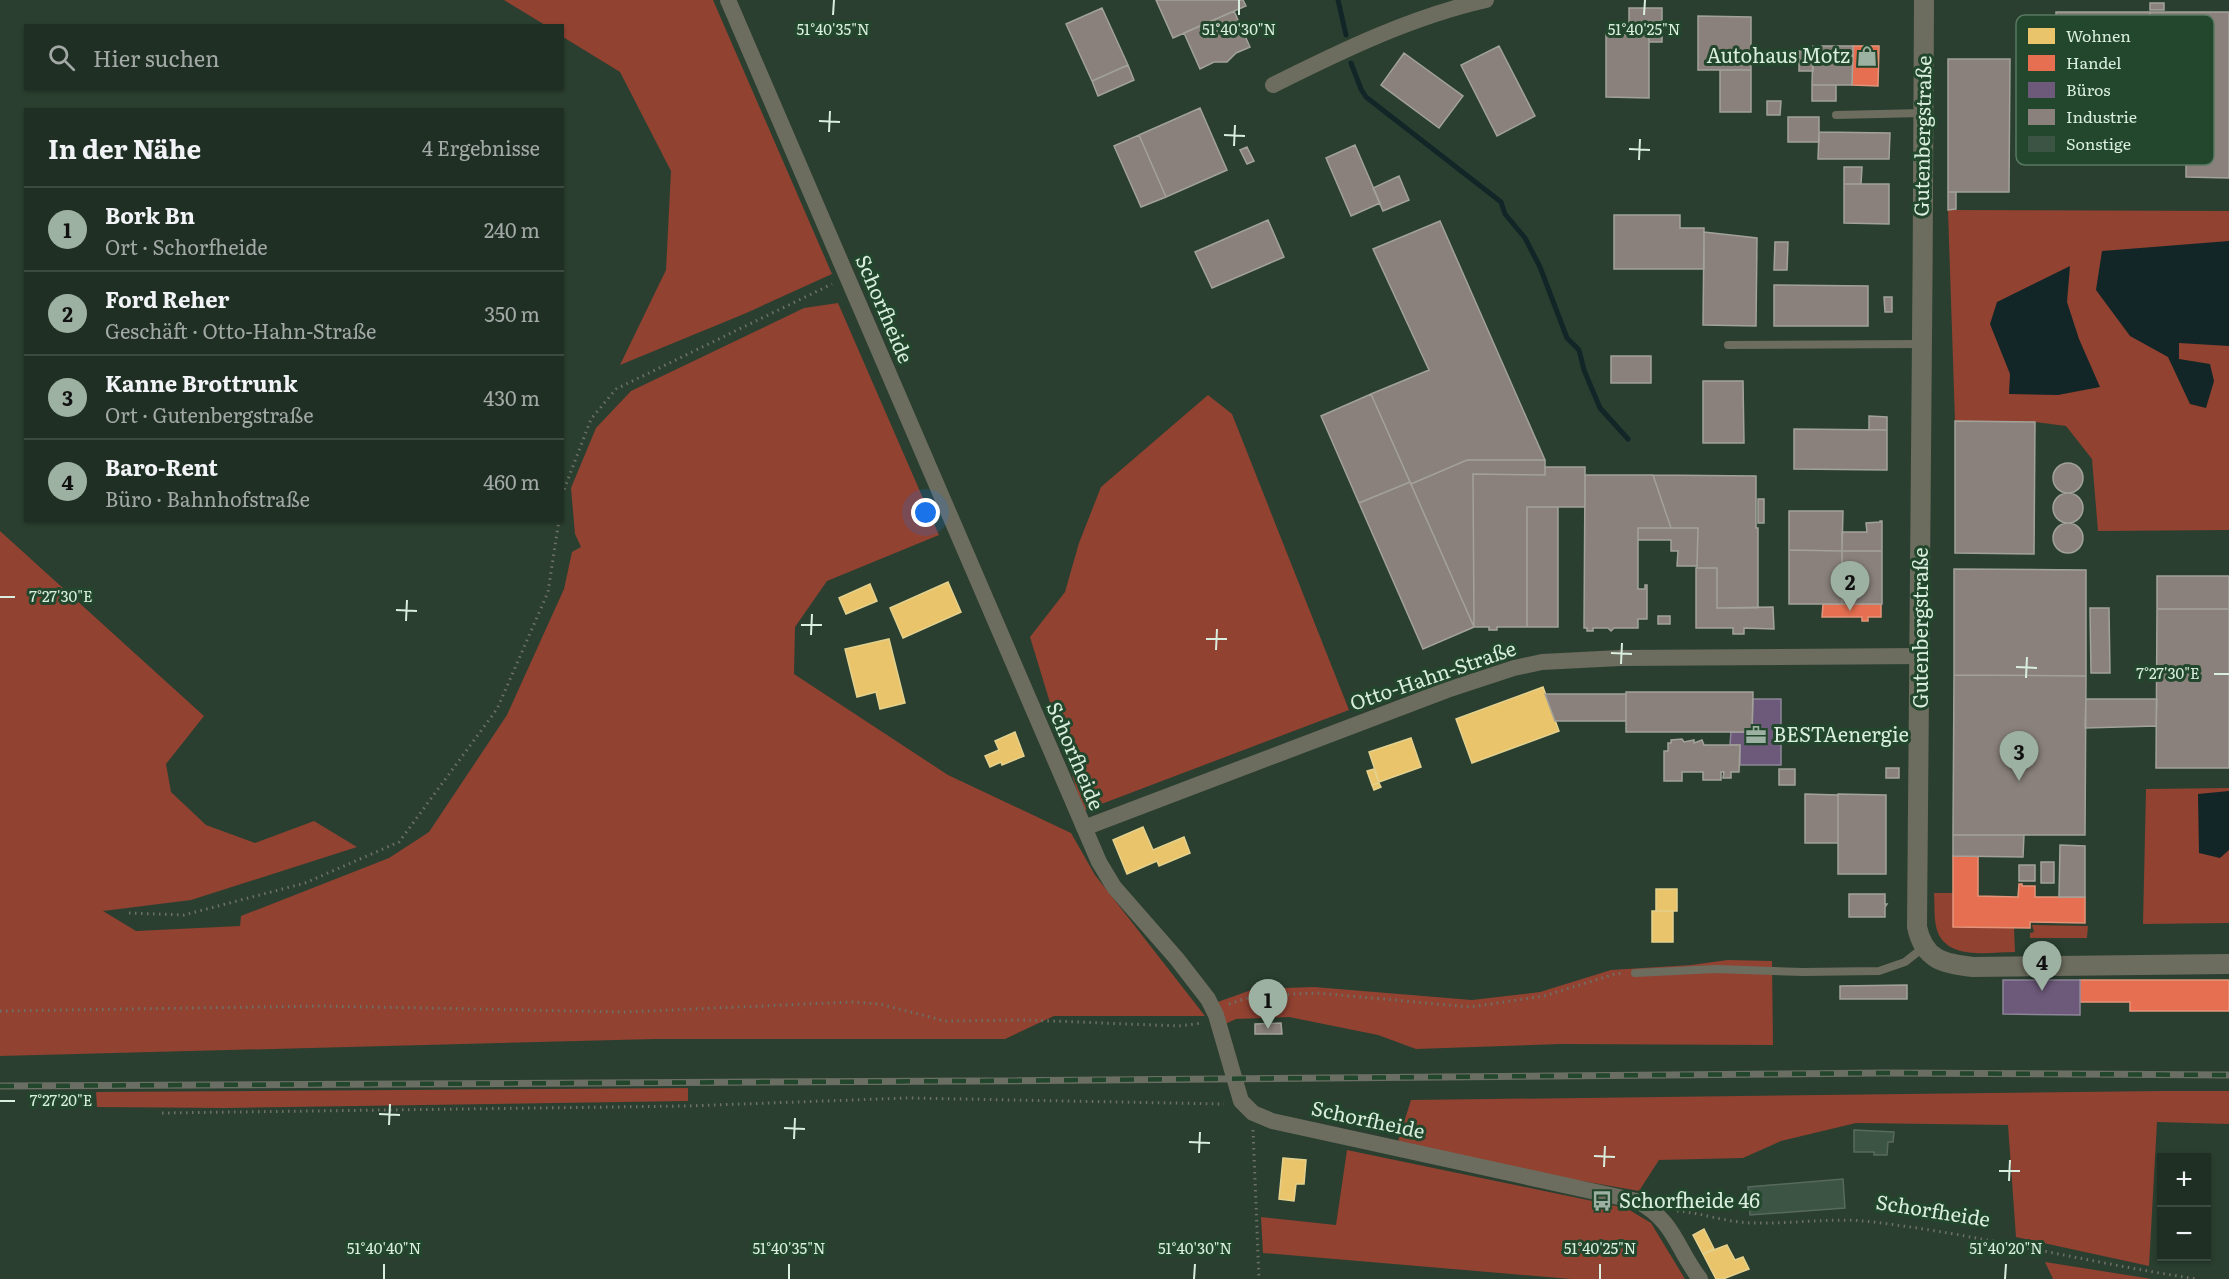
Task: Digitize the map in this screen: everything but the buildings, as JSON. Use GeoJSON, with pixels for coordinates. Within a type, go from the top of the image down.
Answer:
{"type":"FeatureCollection","features":[{"type":"Feature","properties":{"kind":"street","name":"Schorfheide"},"geometry":{"type":"LineString","coordinates":[[728,0],[1083,828],[1099,862],[1114,886],[1199,987],[1216,1015],[1237,1091],[1249,1110],[1272,1121],[1624,1197],[1649,1207],[1661,1217],[1700,1279]]}},
{"type":"Feature","properties":{"kind":"street"},"geometry":{"type":"LineString","coordinates":[[1273,85],[1358,45],[1457,7],[1486,0]]}},
{"type":"Feature","properties":{"kind":"street","name":"Gutenbergstraße"},"geometry":{"type":"LineString","coordinates":[[1924,0],[1921,344],[1922,656],[1917,927],[1924,947]]}},
{"type":"Feature","properties":{"kind":"street","name":"Otto-Hahn-Straße"},"geometry":{"type":"LineString","coordinates":[[1083,828],[1447,690],[1514,668],[1542,662],[1620,658],[1922,656]]}},
{"type":"Feature","properties":{"kind":"street"},"geometry":{"type":"LineString","coordinates":[[1924,947],[1933,957],[1945,963],[1973,967],[2229,964]]}},
{"type":"Feature","properties":{"kind":"lane"},"geometry":{"type":"LineString","coordinates":[[1836,115],[1923,113]]}},
{"type":"Feature","properties":{"kind":"lane"},"geometry":{"type":"LineString","coordinates":[[1728,345],[1921,344]]}},
{"type":"Feature","properties":{"kind":"lane"},"geometry":{"type":"LineString","coordinates":[[1635,973],[1716,969],[1803,972],[1879,971],[1905,962],[1924,947]]}},
{"type":"Feature","properties":{"kind":"path"},"geometry":{"type":"LineString","coordinates":[[564,490],[591,419],[616,388],[848,277]]}},
{"type":"Feature","properties":{"kind":"path"},"geometry":{"type":"LineString","coordinates":[[129,913],[184,915],[305,883],[399,842],[497,709],[548,592],[559,522]]}},
{"type":"Feature","properties":{"kind":"path"},"geometry":{"type":"LineString","coordinates":[[0,1011],[320,1006],[626,1012],[851,1002],[880,1004],[945,1022],[1026,1020],[1179,1026],[1205,1022],[1230,1003],[1243,998],[1317,993],[1470,1008],[1544,996],[1615,974],[1635,973]]}},
{"type":"Feature","properties":{"kind":"path"},"geometry":{"type":"LineString","coordinates":[[162,1113],[687,1106],[907,1098],[1222,1104],[1249,1110],[1259,1279]]}},
{"type":"Feature","properties":{"kind":"path","name":"Schorfheide"},"geometry":{"type":"LineString","coordinates":[[1661,1217],[1676,1211],[1753,1223],[1844,1219],[1873,1222],[1992,1241],[2134,1270],[2197,1279]]}},
{"type":"Feature","properties":{"kind":"shaded area"},"geometry":{"type":"Polygon","coordinates":[[[504,0],[713,0],[832,274],[744,314],[620,365],[666,270],[671,171],[620,72],[564,38],[564,24],[543,24],[504,0]]]}},
{"type":"Feature","properties":{"kind":"shaded area"},"geometry":{"type":"Polygon","coordinates":[[[1948,210],[2229,211],[2229,530],[2098,531],[2092,459],[2066,426],[2035,422],[1955,421],[1948,210]]]}},
{"type":"Feature","properties":{"kind":"shaded area"},"geometry":{"type":"Polygon","coordinates":[[[838,303],[939,535],[827,581],[795,627],[794,674],[948,775],[1071,833],[1095,875],[1205,1016],[1054,1016],[1005,1039],[656,1039],[0,1056],[0,531],[204,716],[166,764],[171,792],[206,825],[255,843],[314,821],[357,847],[191,900],[103,911],[136,931],[240,926],[241,916],[389,858],[429,832],[507,715],[564,589],[572,552],[581,547],[575,534],[571,488],[596,428],[631,391],[804,308],[838,303]]]}},
{"type":"Feature","properties":{"kind":"shaded area"},"geometry":{"type":"Polygon","coordinates":[[[1208,395],[1232,414],[1349,710],[1083,811],[1030,637],[1065,592],[1079,543],[1101,487],[1208,395]]]}},
{"type":"Feature","properties":{"kind":"shaded area"},"geometry":{"type":"Polygon","coordinates":[[[2229,788],[2229,923],[2143,924],[2146,789],[2229,788]]]}},
{"type":"Feature","properties":{"kind":"shaded area"},"geometry":{"type":"Polygon","coordinates":[[[1934,893],[1953,893],[1953,927],[2014,928],[2015,952],[1973,953],[1953,948],[1945,943],[1936,925],[1934,893]]]}},
{"type":"Feature","properties":{"kind":"shaded area"},"geometry":{"type":"Polygon","coordinates":[[[2032,925],[2088,926],[2087,938],[2030,938],[2030,933],[2034,932],[2032,925]]]}},
{"type":"Feature","properties":{"kind":"shaded area"},"geometry":{"type":"Polygon","coordinates":[[[1728,960],[1772,961],[1773,1045],[1561,1044],[1416,1049],[1378,1035],[1289,1017],[1236,1019],[1225,1024],[1215,1003],[1254,989],[1314,987],[1472,1000],[1540,992],[1611,970],[1691,965],[1728,960]]]}},
{"type":"Feature","properties":{"kind":"shaded area"},"geometry":{"type":"Polygon","coordinates":[[[688,1088],[688,1101],[225,1108],[97,1107],[96,1092],[688,1088]]]}},
{"type":"Feature","properties":{"kind":"shaded area"},"geometry":{"type":"Polygon","coordinates":[[[2229,1091],[2229,1124],[2157,1122],[2149,1266],[2016,1237],[2008,1125],[1856,1123],[1781,1141],[1743,1158],[1659,1160],[1639,1191],[1396,1148],[1411,1100],[2229,1091]]]}},
{"type":"Feature","properties":{"kind":"shaded area"},"geometry":{"type":"Polygon","coordinates":[[[1347,1150],[1626,1208],[1651,1223],[1685,1279],[1571,1279],[1263,1253],[1261,1217],[1336,1225],[1347,1150]]]}},
{"type":"Feature","properties":{"kind":"shaded area"},"geometry":{"type":"Polygon","coordinates":[[[2045,1262],[2152,1279],[2053,1279],[2045,1262]]]}},
{"type":"Feature","properties":{"kind":"water"},"geometry":{"type":"Polygon","coordinates":[[[2229,241],[2229,346],[2179,343],[2179,359],[2210,364],[2214,381],[2206,408],[2190,404],[2168,357],[2130,336],[2096,290],[2102,251],[2229,241]]]}},
{"type":"Feature","properties":{"kind":"water"},"geometry":{"type":"Polygon","coordinates":[[[2070,266],[2067,302],[2079,339],[2100,387],[2058,395],[2009,394],[2010,374],[1990,324],[1997,302],[2070,266]]]}},
{"type":"Feature","properties":{"kind":"water"},"geometry":{"type":"Polygon","coordinates":[[[2229,791],[2229,850],[2220,858],[2199,853],[2198,794],[2229,791]]]}},
{"type":"Feature","properties":{"kind":"waterway"},"geometry":{"type":"LineString","coordinates":[[1338,0],[1346,35]]}},
{"type":"Feature","properties":{"kind":"waterway"},"geometry":{"type":"LineString","coordinates":[[1351,63],[1366,97],[1501,202],[1505,214],[1525,238],[1540,267],[1567,338],[1579,350],[1584,370],[1600,408],[1628,439]]}},
{"type":"Feature","properties":{"kind":"railway"},"geometry":{"type":"LineString","coordinates":[[0,1086],[1884,1073],[2229,1075]]}},
{"type":"Feature","properties":{"kind":"place","name":"Autohaus Motz"},"geometry":{"type":"Point","coordinates":[1867,56]}},
{"type":"Feature","properties":{"kind":"place","name":"Ford Reher"},"geometry":{"type":"Point","coordinates":[1850,611]}},
{"type":"Feature","properties":{"kind":"place","name":"BESTAenergie"},"geometry":{"type":"Point","coordinates":[1756,735]}},
{"type":"Feature","properties":{"kind":"place","name":"Kanne Brottrunk"},"geometry":{"type":"Point","coordinates":[2019,781]}},
{"type":"Feature","properties":{"kind":"place","name":"Baro-Rent"},"geometry":{"type":"Point","coordinates":[2042,991]}},
{"type":"Feature","properties":{"kind":"place","name":"Bork Bn"},"geometry":{"type":"Point","coordinates":[1268,1029]}},
{"type":"Feature","properties":{"kind":"place","name":"Schorfheide 46"},"geometry":{"type":"Point","coordinates":[1602,1201]}}]}
